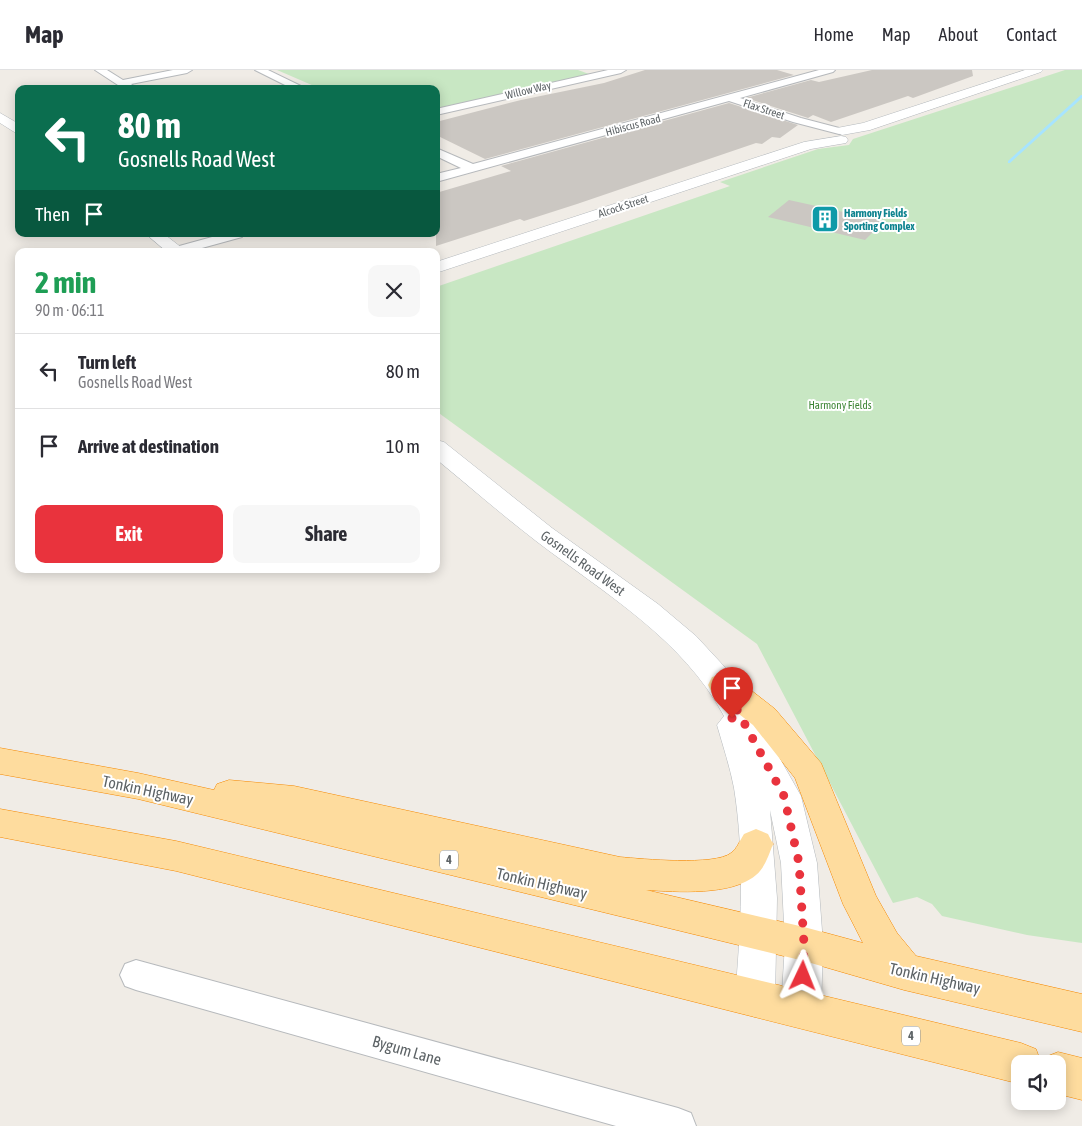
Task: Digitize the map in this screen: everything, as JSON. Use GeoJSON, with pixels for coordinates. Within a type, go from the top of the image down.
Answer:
{"type":"FeatureCollection","features":[{"type":"Feature","properties":{"kind":"highway"},"geometry":{"type":"LineString","coordinates":[[723,684],[764,717],[809,772],[861,904],[884,945],[904,972]]}},
{"type":"Feature","properties":{"kind":"highway","name":"Tonkin Highway"},"geometry":{"type":"LineString","coordinates":[[0,761],[138,786],[804,944],[904,972],[1082,1013]]}},
{"type":"Feature","properties":{"kind":"highway"},"geometry":{"type":"LineString","coordinates":[[138,786],[294,800],[620,872],[648,876],[724,874],[744,864],[756,844]]}},
{"type":"Feature","properties":{"kind":"highway","name":"4"},"geometry":{"type":"LineString","coordinates":[[0,823],[176,856],[1011,1062]]}},
{"type":"Feature","properties":{"kind":"highway"},"geometry":{"type":"LineString","coordinates":[[1066,1075],[1082,1079]]}},
{"type":"Feature","properties":{"kind":"main road","name":"Alcock Street"},"geometry":{"type":"LineString","coordinates":[[440,267],[1037,70]]}},
{"type":"Feature","properties":{"kind":"main road"},"geometry":{"type":"LineString","coordinates":[[0,117],[15,128]]}},
{"type":"Feature","properties":{"kind":"main road"},"geometry":{"type":"LineString","coordinates":[[158,237],[173,248]]}},
{"type":"Feature","properties":{"kind":"main road","name":"Gosnells Road West"},"geometry":{"type":"LineString","coordinates":[[440,450],[543,534],[648,611],[686,643],[723,684],[784,796],[799,863],[804,944],[801,1009]]}},
{"type":"Feature","properties":{"kind":"main road","name":"Gosnells Road West"},"geometry":{"type":"LineString","coordinates":[[723,684],[752,797],[760,934],[755,998]]}},
{"type":"Feature","properties":{"kind":"street"},"geometry":{"type":"LineString","coordinates":[[100,70],[125,85]]}},
{"type":"Feature","properties":{"kind":"street"},"geometry":{"type":"LineString","coordinates":[[122,83],[187,70]]}},
{"type":"Feature","properties":{"kind":"street"},"geometry":{"type":"LineString","coordinates":[[260,70],[293,85]]}},
{"type":"Feature","properties":{"kind":"street"},"geometry":{"type":"LineString","coordinates":[[586,70],[599,74]]}},
{"type":"Feature","properties":{"kind":"street","name":"Willow Way"},"geometry":{"type":"LineString","coordinates":[[440,111],[621,70]]}},
{"type":"Feature","properties":{"kind":"street","name":"Hibiscus Road"},"geometry":{"type":"LineString","coordinates":[[440,177],[830,70]]}},
{"type":"Feature","properties":{"kind":"street","name":"Flax Street"},"geometry":{"type":"LineString","coordinates":[[731,98],[843,133]]}},
{"type":"Feature","properties":{"kind":"street"},"geometry":{"type":"LineString","coordinates":[[440,153],[471,168]]}},
{"type":"Feature","properties":{"kind":"street"},"geometry":{"type":"LineString","coordinates":[[188,248],[226,237]]}},
{"type":"Feature","properties":{"kind":"street","name":"Bygum Lane"},"geometry":{"type":"LineString","coordinates":[[136,975],[678,1126]]}},
{"type":"Feature","properties":{"kind":"green space"},"geometry":{"type":"Polygon","coordinates":[[[277,70],[578,70],[589,74],[440,109],[440,85],[312,85],[277,70]]]}},
{"type":"Feature","properties":{"kind":"green space","name":"Harmony Fields"},"geometry":{"type":"Polygon","coordinates":[[[1065,70],[1082,70],[1082,943],[1027,935],[942,916],[932,904],[917,897],[893,903],[757,644],[440,414],[440,286],[730,186],[720,182],[818,149],[849,145],[853,139],[1065,70]]]}},
{"type":"Feature","properties":{"kind":"building"},"geometry":{"type":"Polygon","coordinates":[[[645,70],[777,70],[794,75],[485,159],[440,137],[440,121],[521,100],[604,83],[645,70]]]}},
{"type":"Feature","properties":{"kind":"building"},"geometry":{"type":"Polygon","coordinates":[[[872,70],[972,70],[973,76],[913,98],[908,96],[831,122],[813,115],[808,118],[746,98],[811,80],[819,82],[872,70]]]}},
{"type":"Feature","properties":{"kind":"building"},"geometry":{"type":"Polygon","coordinates":[[[729,103],[798,125],[780,138],[772,137],[762,144],[756,143],[577,204],[524,221],[520,219],[436,246],[436,237],[440,237],[440,192],[511,171],[501,166],[729,103]]]}},
{"type":"Feature","properties":{"kind":"building","name":"Harmony Fields Sporting Complex"},"geometry":{"type":"Polygon","coordinates":[[[789,200],[884,221],[865,240],[768,217],[789,200]]]}},
{"type":"Feature","properties":{"kind":"waterway"},"geometry":{"type":"LineString","coordinates":[[1009,162],[1082,96]]}},
{"type":"Feature","properties":{"kind":"place","name":"Harmony Fields Sporting Complex"},"geometry":{"type":"Point","coordinates":[825,219]}},
{"type":"Feature","properties":{"kind":"route"},"geometry":{"type":"LineString","coordinates":[[732,718],[723,684],[784,796],[799,863],[804,944],[803,976]]}}]}
